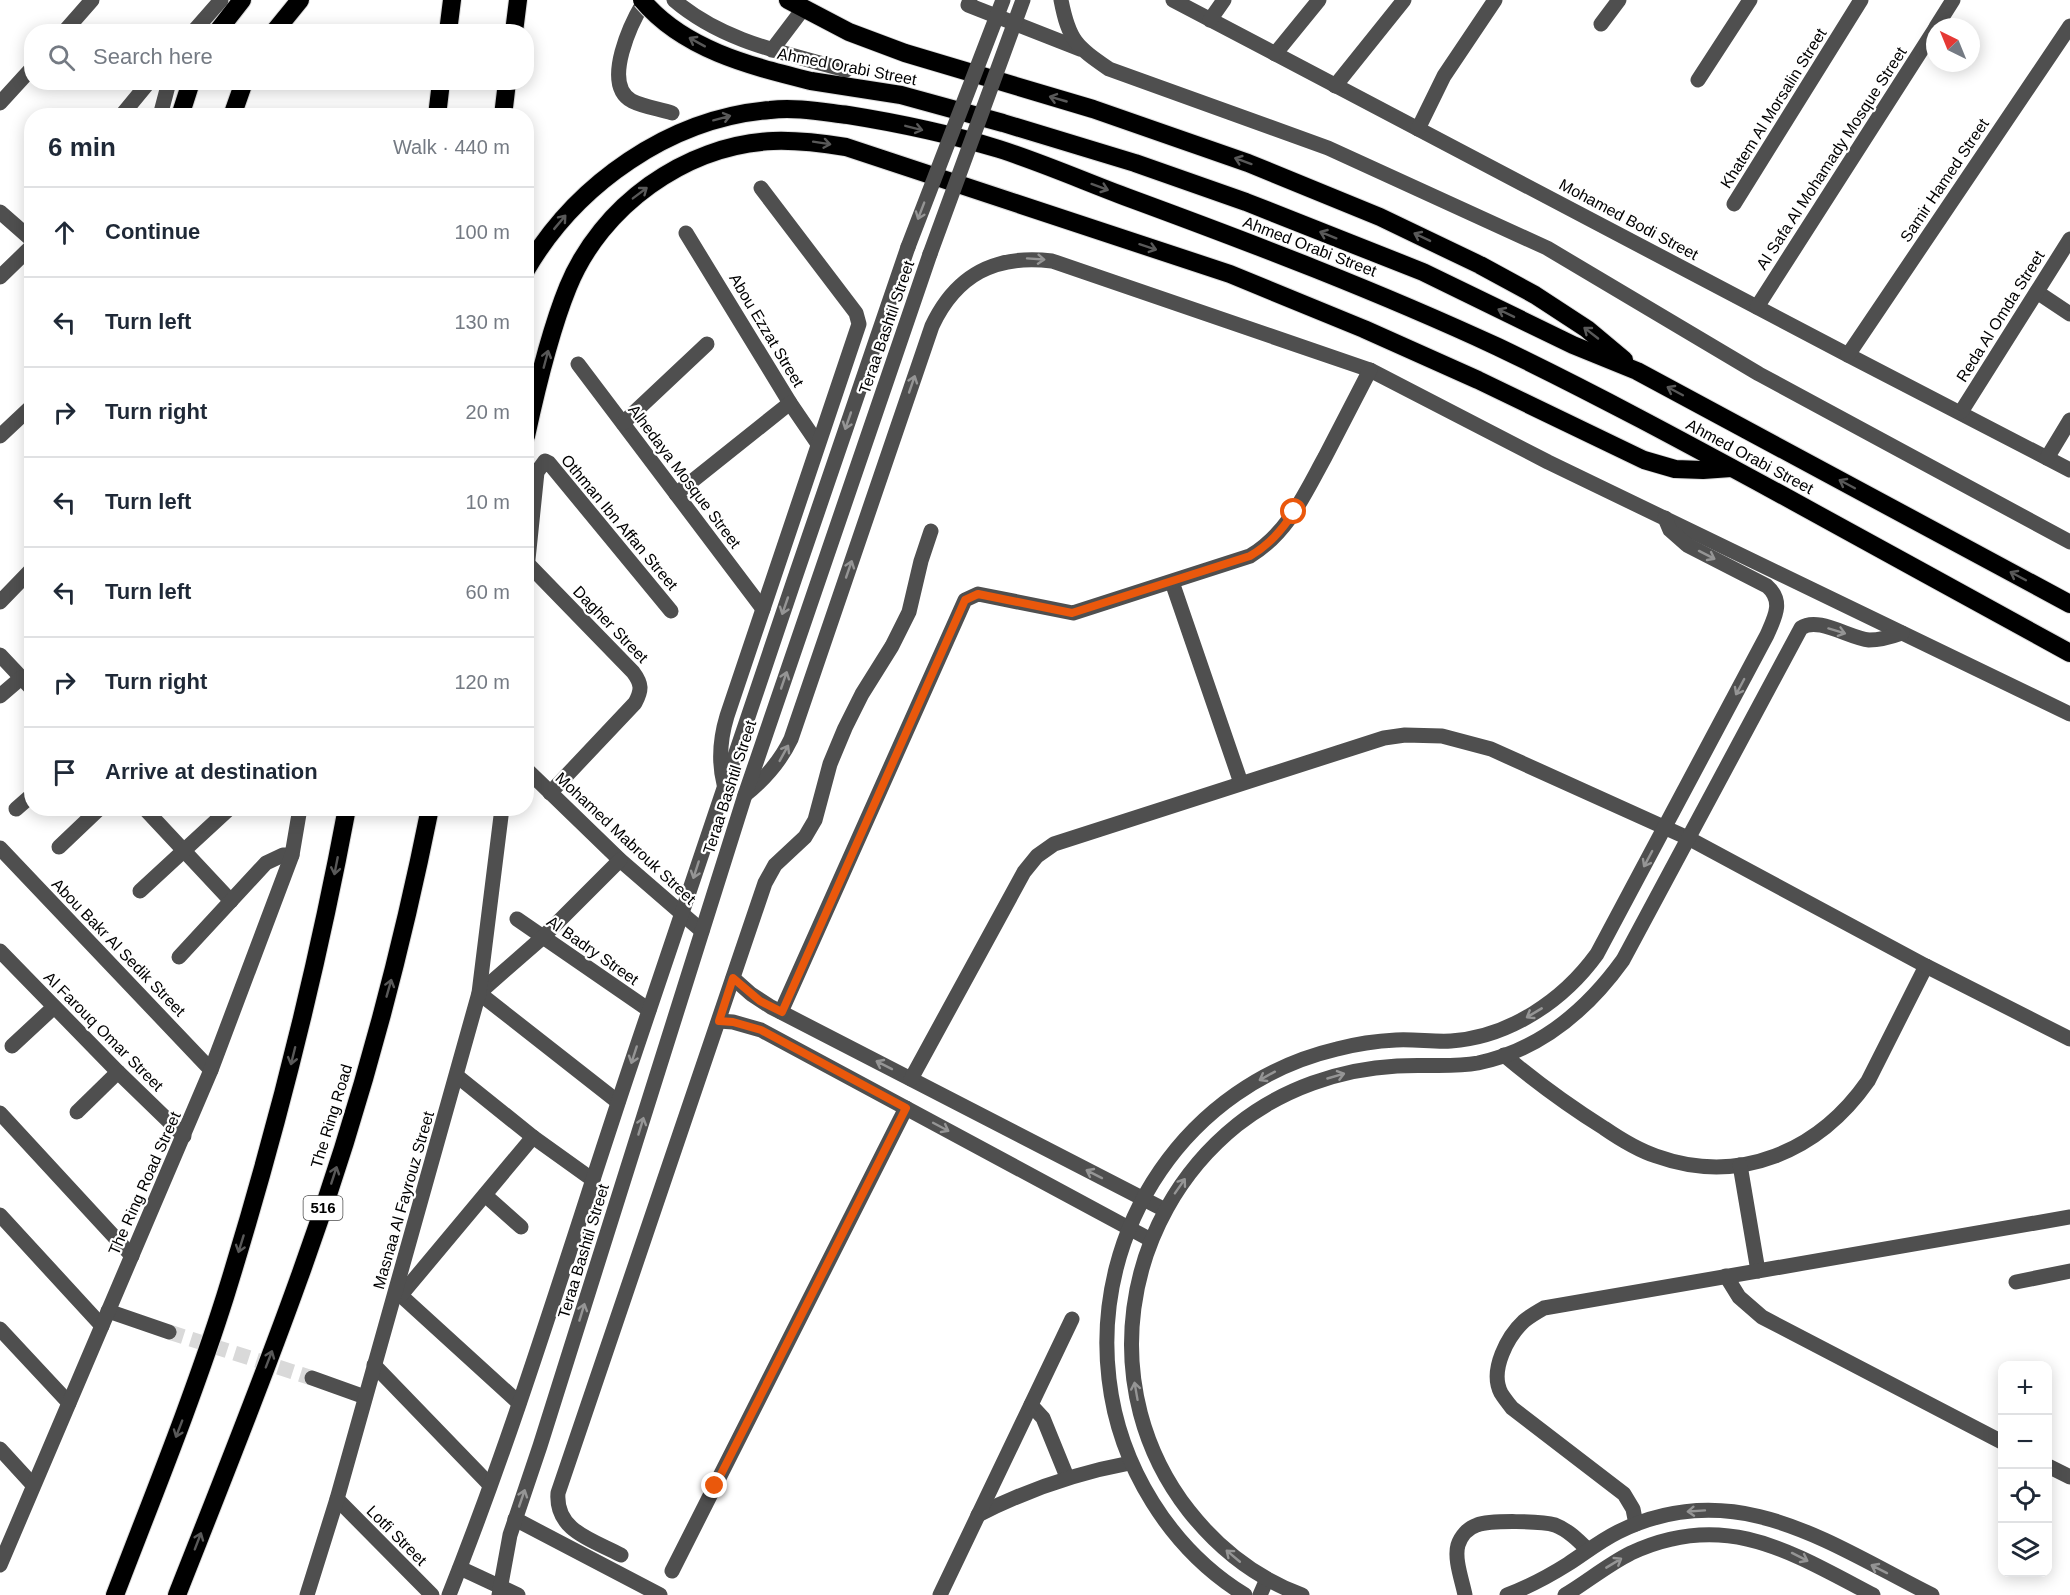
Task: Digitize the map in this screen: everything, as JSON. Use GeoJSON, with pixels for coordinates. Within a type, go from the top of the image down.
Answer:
{"type":"FeatureCollection","features":[{"type":"Feature","properties":{"kind":"highway"},"geometry":{"type":"LineString","coordinates":[[224,24],[242,0]]}},
{"type":"Feature","properties":{"kind":"highway"},"geometry":{"type":"LineString","coordinates":[[280,24],[300,0]]}},
{"type":"Feature","properties":{"kind":"highway"},"geometry":{"type":"LineString","coordinates":[[449,24],[452,0]]}},
{"type":"Feature","properties":{"kind":"highway"},"geometry":{"type":"LineString","coordinates":[[515,24],[518,0]]}},
{"type":"Feature","properties":{"kind":"highway","name":"Ahmed Orabi Street"},"geometry":{"type":"LineString","coordinates":[[644,0],[670,26],[696,43],[726,57],[811,81],[901,95],[1003,123],[1201,187],[1423,272],[1573,345],[1636,370],[2070,604]]}},
{"type":"Feature","properties":{"kind":"highway"},"geometry":{"type":"LineString","coordinates":[[796,4],[849,32],[905,54],[1093,109],[1248,163],[1380,216],[1535,295],[1587,329],[1636,370]]}},
{"type":"Feature","properties":{"kind":"highway"},"geometry":{"type":"LineString","coordinates":[[182,108],[188,90]]}},
{"type":"Feature","properties":{"kind":"highway"},"geometry":{"type":"LineString","coordinates":[[235,108],[241,90]]}},
{"type":"Feature","properties":{"kind":"highway"},"geometry":{"type":"LineString","coordinates":[[438,108],[440,90]]}},
{"type":"Feature","properties":{"kind":"highway"},"geometry":{"type":"LineString","coordinates":[[504,108],[506,90]]}},
{"type":"Feature","properties":{"kind":"highway","name":"Ahmed Orabi Street"},"geometry":{"type":"LineString","coordinates":[[534,257],[561,219],[605,178],[658,144],[715,119],[746,112],[776,109],[807,110],[892,122],[998,149],[1310,265],[1409,306],[1499,348],[1587,390],[2070,653]]}},
{"type":"Feature","properties":{"kind":"highway"},"geometry":{"type":"LineString","coordinates":[[534,405],[568,286],[586,253],[608,223],[635,197],[665,175],[699,158],[744,145],[771,141],[809,141],[855,150],[1230,274],[1364,329],[1478,380],[1644,460],[1675,469],[1731,468]]}},
{"type":"Feature","properties":{"kind":"highway"},"geometry":{"type":"LineString","coordinates":[[115,1595],[190,1400],[255,1197],[309,992],[345,816]]}},
{"type":"Feature","properties":{"kind":"highway","name":"The Ring Road"},"geometry":{"type":"LineString","coordinates":[[177,1595],[299,1280],[344,1146],[392,977],[428,816]]}},
{"type":"Feature","properties":{"kind":"street"},"geometry":{"type":"LineString","coordinates":[[71,24],[92,0]]}},
{"type":"Feature","properties":{"kind":"street"},"geometry":{"type":"LineString","coordinates":[[200,24],[221,0]]}},
{"type":"Feature","properties":{"kind":"street"},"geometry":{"type":"LineString","coordinates":[[644,0],[626,40],[618,75],[619,83],[633,101],[672,112]]}},
{"type":"Feature","properties":{"kind":"street"},"geometry":{"type":"LineString","coordinates":[[674,0],[705,23],[749,44],[846,70]]}},
{"type":"Feature","properties":{"kind":"street","name":"Teraa Bashtil Street"},"geometry":{"type":"LineString","coordinates":[[449,1595],[519,1403],[724,785],[908,246],[1003,0]]}},
{"type":"Feature","properties":{"kind":"street","name":"Teraa Bashtil Street"},"geometry":{"type":"LineString","coordinates":[[499,1591],[515,1519],[745,795],[930,254],[1023,0]]}},
{"type":"Feature","properties":{"kind":"street"},"geometry":{"type":"LineString","coordinates":[[1061,0],[1066,26],[1080,49]]}},
{"type":"Feature","properties":{"kind":"street","name":"Mohamed Bodi Street"},"geometry":{"type":"LineString","coordinates":[[1173,0],[2070,470]]}},
{"type":"Feature","properties":{"kind":"street"},"geometry":{"type":"LineString","coordinates":[[1210,20],[1224,0]]}},
{"type":"Feature","properties":{"kind":"street"},"geometry":{"type":"LineString","coordinates":[[1275,54],[1319,0]]}},
{"type":"Feature","properties":{"kind":"street"},"geometry":{"type":"LineString","coordinates":[[1335,86],[1404,0]]}},
{"type":"Feature","properties":{"kind":"street"},"geometry":{"type":"LineString","coordinates":[[1418,129],[1444,76],[1495,0]]}},
{"type":"Feature","properties":{"kind":"street"},"geometry":{"type":"LineString","coordinates":[[1601,24],[1619,0]]}},
{"type":"Feature","properties":{"kind":"street"},"geometry":{"type":"LineString","coordinates":[[1698,80],[1750,0]]}},
{"type":"Feature","properties":{"kind":"street","name":"Khatem Al Morsalin Street"},"geometry":{"type":"LineString","coordinates":[[1734,204],[1861,0]]}},
{"type":"Feature","properties":{"kind":"street","name":"Al Safa Al Mohamady Mosque Street"},"geometry":{"type":"LineString","coordinates":[[1942,18],[1953,0]]}},
{"type":"Feature","properties":{"kind":"street"},"geometry":{"type":"LineString","coordinates":[[969,2],[1080,49],[1109,69],[1328,148],[1547,249],[1759,375],[2070,542]]}},
{"type":"Feature","properties":{"kind":"street"},"geometry":{"type":"LineString","coordinates":[[772,50],[796,4]]}},
{"type":"Feature","properties":{"kind":"street","name":"Samir Hamed Street"},"geometry":{"type":"LineString","coordinates":[[1848,355],[2070,26]]}},
{"type":"Feature","properties":{"kind":"street","name":"Al Safa Al Mohamady Mosque Street"},"geometry":{"type":"LineString","coordinates":[[1757,307],[1926,44]]}},
{"type":"Feature","properties":{"kind":"street"},"geometry":{"type":"LineString","coordinates":[[0,103],[24,77]]}},
{"type":"Feature","properties":{"kind":"street"},"geometry":{"type":"LineString","coordinates":[[132,108],[144,90]]}},
{"type":"Feature","properties":{"kind":"street"},"geometry":{"type":"LineString","coordinates":[[162,108],[168,90]]}},
{"type":"Feature","properties":{"kind":"street","name":"Teraa Bashtil Street"},"geometry":{"type":"LineString","coordinates":[[724,785],[719,757],[723,730],[859,324],[856,313],[761,189]]}},
{"type":"Feature","properties":{"kind":"street"},"geometry":{"type":"LineString","coordinates":[[0,212],[24,232]]}},
{"type":"Feature","properties":{"kind":"street","name":"Abou Ezzat Street"},"geometry":{"type":"LineString","coordinates":[[686,233],[790,403],[818,444]]}},
{"type":"Feature","properties":{"kind":"street","name":"Reda Al Omda Street"},"geometry":{"type":"LineString","coordinates":[[1961,412],[2070,239]]}},
{"type":"Feature","properties":{"kind":"street"},"geometry":{"type":"LineString","coordinates":[[0,278],[24,245]]}},
{"type":"Feature","properties":{"kind":"street"},"geometry":{"type":"LineString","coordinates":[[745,795],[777,765],[791,739],[932,326],[940,309],[966,280],[982,270],[1016,259],[1052,261],[1370,370],[1548,462],[2070,714]]}},
{"type":"Feature","properties":{"kind":"street"},"geometry":{"type":"LineString","coordinates":[[2037,292],[2070,314]]}},
{"type":"Feature","properties":{"kind":"street"},"geometry":{"type":"LineString","coordinates":[[623,423],[707,344]]}},
{"type":"Feature","properties":{"kind":"street","name":"Alhedaya Mosque Street"},"geometry":{"type":"LineString","coordinates":[[578,364],[763,609]]}},
{"type":"Feature","properties":{"kind":"street"},"geometry":{"type":"LineString","coordinates":[[782,1012],[965,600],[978,594],[1072,613],[1250,556],[1268,545],[1283,528],[1304,496],[1370,370]]}},
{"type":"Feature","properties":{"kind":"street"},"geometry":{"type":"LineString","coordinates":[[676,494],[790,403]]}},
{"type":"Feature","properties":{"kind":"street"},"geometry":{"type":"LineString","coordinates":[[0,436],[24,414]]}},
{"type":"Feature","properties":{"kind":"street"},"geometry":{"type":"LineString","coordinates":[[2047,458],[2070,420]]}},
{"type":"Feature","properties":{"kind":"street","name":"Othman Ibn Affan Street"},"geometry":{"type":"LineString","coordinates":[[534,502],[537,472],[545,461],[671,611]]}},
{"type":"Feature","properties":{"kind":"street"},"geometry":{"type":"LineString","coordinates":[[1245,1595],[1229,1585],[1182,1542],[1161,1516],[1130,1463],[1118,1427],[1110,1394],[1106,1328],[1117,1262],[1129,1228],[1159,1171],[1178,1146],[1224,1103],[1277,1070],[1306,1058],[1366,1043],[1398,1040],[1451,1041],[1473,1038],[1517,1023],[1556,998],[1573,983],[1597,954],[1767,635],[1777,611],[1778,604],[1773,591],[1767,586],[1677,539],[1665,518]]}},
{"type":"Feature","properties":{"kind":"street"},"geometry":{"type":"LineString","coordinates":[[621,1555],[571,1528],[560,1512],[557,1503],[558,1493],[770,874],[775,865],[805,837],[815,820],[830,764],[845,729],[862,694],[902,629],[914,595],[921,561],[931,531]]}},
{"type":"Feature","properties":{"kind":"street"},"geometry":{"type":"LineString","coordinates":[[0,602],[24,577]]}},
{"type":"Feature","properties":{"kind":"street","name":"Dagher Street"},"geometry":{"type":"LineString","coordinates":[[534,578],[633,672],[640,681],[641,692],[635,703],[550,793]]}},
{"type":"Feature","properties":{"kind":"street"},"geometry":{"type":"LineString","coordinates":[[1172,582],[1241,783]]}},
{"type":"Feature","properties":{"kind":"street"},"geometry":{"type":"LineString","coordinates":[[1297,1594],[1244,1564],[1222,1547],[1201,1525],[1182,1502],[1161,1467],[1142,1420],[1135,1390],[1132,1360],[1131,1329],[1137,1289],[1151,1240],[1180,1185],[1217,1142],[1239,1123],[1288,1093],[1342,1074],[1370,1068],[1453,1066],[1478,1062],[1528,1046],[1557,1028],[1591,1000],[1623,960],[1801,628],[1814,624],[1868,640],[1885,639],[1902,633]]}},
{"type":"Feature","properties":{"kind":"street"},"geometry":{"type":"LineString","coordinates":[[0,655],[24,681]]}},
{"type":"Feature","properties":{"kind":"street"},"geometry":{"type":"LineString","coordinates":[[0,696],[24,684]]}},
{"type":"Feature","properties":{"kind":"street"},"geometry":{"type":"LineString","coordinates":[[911,1079],[1024,872],[1037,856],[1054,844],[1384,738],[1405,735],[1442,736],[1491,749],[1688,838],[1926,966],[2070,1039]]}},
{"type":"Feature","properties":{"kind":"street","name":"Mohamed Mabrouk Street"},"geometry":{"type":"LineString","coordinates":[[534,777],[620,860],[702,932]]}},
{"type":"Feature","properties":{"kind":"street"},"geometry":{"type":"LineString","coordinates":[[16,809],[24,802]]}},
{"type":"Feature","properties":{"kind":"street"},"geometry":{"type":"LineString","coordinates":[[59,848],[92,816]]}},
{"type":"Feature","properties":{"kind":"street"},"geometry":{"type":"LineString","coordinates":[[152,816],[231,901]]}},
{"type":"Feature","properties":{"kind":"street"},"geometry":{"type":"LineString","coordinates":[[140,891],[221,816]]}},
{"type":"Feature","properties":{"kind":"street","name":"The Ring Road Street"},"geometry":{"type":"LineString","coordinates":[[0,1564],[211,1070],[292,855],[299,816]]}},
{"type":"Feature","properties":{"kind":"street","name":"Masnaa Al Fayrouz Street"},"geometry":{"type":"LineString","coordinates":[[307,1595],[337,1499],[374,1365],[398,1293],[479,993],[501,816]]}},
{"type":"Feature","properties":{"kind":"street","name":"Abou Bakr Al Sedik Street"},"geometry":{"type":"LineString","coordinates":[[0,848],[211,1070]]}},
{"type":"Feature","properties":{"kind":"street"},"geometry":{"type":"LineString","coordinates":[[178,957],[266,863],[283,855],[292,855]]}},
{"type":"Feature","properties":{"kind":"street"},"geometry":{"type":"LineString","coordinates":[[618,1102],[479,993],[543,937],[620,860]]}},
{"type":"Feature","properties":{"kind":"street","name":"Al Badry Street"},"geometry":{"type":"LineString","coordinates":[[517,919],[649,1010]]}},
{"type":"Feature","properties":{"kind":"street","name":"Al Farouq Omar Street"},"geometry":{"type":"LineString","coordinates":[[0,951],[184,1136]]}},
{"type":"Feature","properties":{"kind":"street"},"geometry":{"type":"LineString","coordinates":[[1504,1055],[1556,1096],[1640,1150],[1689,1164],[1740,1165],[1779,1155],[1797,1147],[1814,1137],[1844,1112],[1868,1081],[1926,966]]}},
{"type":"Feature","properties":{"kind":"street"},"geometry":{"type":"LineString","coordinates":[[733,978],[760,1001],[1165,1210]]}},
{"type":"Feature","properties":{"kind":"street"},"geometry":{"type":"LineString","coordinates":[[12,1046],[54,1007]]}},
{"type":"Feature","properties":{"kind":"street"},"geometry":{"type":"LineString","coordinates":[[719,1021],[733,1022],[761,1030],[1151,1240]]}},
{"type":"Feature","properties":{"kind":"street"},"geometry":{"type":"LineString","coordinates":[[77,1112],[118,1072]]}},
{"type":"Feature","properties":{"kind":"street"},"geometry":{"type":"LineString","coordinates":[[457,1076],[533,1137],[593,1180]]}},
{"type":"Feature","properties":{"kind":"street"},"geometry":{"type":"LineString","coordinates":[[672,1571],[906,1108]]}},
{"type":"Feature","properties":{"kind":"street"},"geometry":{"type":"LineString","coordinates":[[0,1113],[132,1256]]}},
{"type":"Feature","properties":{"kind":"street"},"geometry":{"type":"LineString","coordinates":[[519,1403],[398,1293],[533,1137]]}},
{"type":"Feature","properties":{"kind":"street"},"geometry":{"type":"LineString","coordinates":[[1740,1165],[1758,1271]]}},
{"type":"Feature","properties":{"kind":"street"},"geometry":{"type":"LineString","coordinates":[[485,1195],[521,1227]]}},
{"type":"Feature","properties":{"kind":"street"},"geometry":{"type":"LineString","coordinates":[[0,1215],[105,1318],[169,1332]]}},
{"type":"Feature","properties":{"kind":"street"},"geometry":{"type":"LineString","coordinates":[[1636,1524],[1633,1509],[1624,1494],[1512,1408],[1500,1391],[1498,1374],[1501,1357],[1511,1337],[1525,1320],[1544,1308],[2070,1217]]}},
{"type":"Feature","properties":{"kind":"street"},"geometry":{"type":"LineString","coordinates":[[2016,1282],[2070,1271]]}},
{"type":"Feature","properties":{"kind":"street"},"geometry":{"type":"LineString","coordinates":[[1726,1276],[1739,1298],[1762,1317],[1998,1440]]}},
{"type":"Feature","properties":{"kind":"street"},"geometry":{"type":"LineString","coordinates":[[940,1595],[1072,1319]]}},
{"type":"Feature","properties":{"kind":"street"},"geometry":{"type":"LineString","coordinates":[[0,1329],[69,1403]]}},
{"type":"Feature","properties":{"kind":"street"},"geometry":{"type":"LineString","coordinates":[[374,1365],[490,1485]]}},
{"type":"Feature","properties":{"kind":"street"},"geometry":{"type":"LineString","coordinates":[[312,1378],[365,1397]]}},
{"type":"Feature","properties":{"kind":"street"},"geometry":{"type":"LineString","coordinates":[[1031,1405],[1043,1418],[1067,1477]]}},
{"type":"Feature","properties":{"kind":"street"},"geometry":{"type":"LineString","coordinates":[[0,1449],[33,1485]]}},
{"type":"Feature","properties":{"kind":"street"},"geometry":{"type":"LineString","coordinates":[[978,1515],[1067,1477],[1130,1463]]}},
{"type":"Feature","properties":{"kind":"street"},"geometry":{"type":"LineString","coordinates":[[2052,1468],[2070,1477]]}},
{"type":"Feature","properties":{"kind":"street","name":"Lotfi Street"},"geometry":{"type":"LineString","coordinates":[[337,1499],[432,1595]]}},
{"type":"Feature","properties":{"kind":"street"},"geometry":{"type":"LineString","coordinates":[[1507,1595],[1550,1575],[1619,1531],[1668,1515],[1713,1510],[1758,1515],[1802,1529],[1932,1595]]}},
{"type":"Feature","properties":{"kind":"street"},"geometry":{"type":"LineString","coordinates":[[515,1519],[660,1595]]}},
{"type":"Feature","properties":{"kind":"street"},"geometry":{"type":"LineString","coordinates":[[1465,1595],[1458,1559],[1458,1544],[1466,1532],[1478,1524],[1537,1522],[1553,1524],[1568,1532],[1588,1550]]}},
{"type":"Feature","properties":{"kind":"street"},"geometry":{"type":"LineString","coordinates":[[1565,1595],[1613,1563],[1641,1549],[1671,1540],[1712,1535],[1742,1538],[1772,1545],[1873,1595]]}},
{"type":"Feature","properties":{"kind":"street"},"geometry":{"type":"LineString","coordinates":[[460,1568],[499,1591],[518,1595]]}},
{"type":"Feature","properties":{"kind":"street"},"geometry":{"type":"LineString","coordinates":[[1260,1595],[1268,1579]]}},
{"type":"Feature","properties":{"kind":"tunnel"},"geometry":{"type":"LineString","coordinates":[[169,1332],[312,1378]]}},
{"type":"Feature","properties":{"kind":"route"},"geometry":{"type":"LineString","coordinates":[[715,1486],[906,1108],[761,1030],[733,1022],[719,1021],[733,978],[760,1001],[782,1012],[965,600],[978,594],[1072,613],[1250,556],[1268,545],[1294,512]]}}]}
